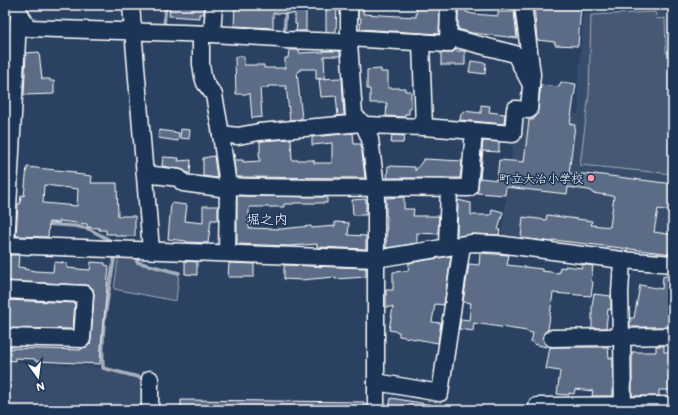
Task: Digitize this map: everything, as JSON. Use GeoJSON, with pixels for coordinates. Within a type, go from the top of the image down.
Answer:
{"type":"FeatureCollection","features":[{"type":"Feature","properties":{"kind":"street"},"geometry":{"type":"LineString","coordinates":[[131,5],[151,250]]}},
{"type":"Feature","properties":{"kind":"street"},"geometry":{"type":"LineString","coordinates":[[214,5],[201,64],[205,83],[214,95],[221,134],[228,187],[227,253]]}},
{"type":"Feature","properties":{"kind":"street"},"geometry":{"type":"LineString","coordinates":[[349,5],[349,40],[354,115],[363,124],[370,139],[376,187],[376,410]]}},
{"type":"Feature","properties":{"kind":"street"},"geometry":{"type":"LineString","coordinates":[[15,9],[28,28],[207,34],[278,38],[283,40],[349,40],[448,44],[449,5]]}},
{"type":"Feature","properties":{"kind":"street"},"geometry":{"type":"LineString","coordinates":[[221,134],[238,136],[259,132],[363,124],[513,134],[515,109],[529,110],[532,74],[523,5]]}},
{"type":"Feature","properties":{"kind":"street"},"geometry":{"type":"LineString","coordinates":[[15,9],[18,21],[10,84],[5,245],[376,259],[472,243],[498,244],[622,260],[673,264]]}},
{"type":"Feature","properties":{"kind":"street"},"geometry":{"type":"LineString","coordinates":[[449,37],[515,54],[531,85]]}},
{"type":"Feature","properties":{"kind":"street"},"geometry":{"type":"LineString","coordinates":[[420,42],[424,127]]}},
{"type":"Feature","properties":{"kind":"street"},"geometry":{"type":"LineString","coordinates":[[144,174],[179,178],[183,184],[228,187],[300,189],[376,187],[470,188],[474,131]]}},
{"type":"Feature","properties":{"kind":"street"},"geometry":{"type":"LineString","coordinates":[[376,382],[440,393],[454,246],[449,188]]}},
{"type":"Feature","properties":{"kind":"street"},"geometry":{"type":"LineString","coordinates":[[622,260],[620,292],[623,408]]}},
{"type":"Feature","properties":{"kind":"street"},"geometry":{"type":"LineString","coordinates":[[5,290],[85,294],[82,339],[5,337]]}},
{"type":"Feature","properties":{"kind":"street"},"geometry":{"type":"LineString","coordinates":[[552,338],[673,336]]}},
{"type":"Feature","properties":{"kind":"street"},"geometry":{"type":"LineString","coordinates":[[150,379],[150,410]]}},
{"type":"Feature","properties":{"kind":"street"},"geometry":{"type":"LineString","coordinates":[[536,406],[623,408],[673,405]]}},
{"type":"Feature","properties":{"kind":"shaded area","name":"町立大治小学校"},"geometry":{"type":"Polygon","coordinates":[[[667,10],[669,44],[673,44],[673,260],[501,241],[517,112],[533,110],[578,114],[578,89],[583,15],[667,10]]]}},
{"type":"Feature","properties":{"kind":"shaded area"},"geometry":{"type":"Polygon","coordinates":[[[655,12],[657,19],[665,18],[666,53],[673,52],[673,174],[580,165],[589,94],[591,15],[655,12]]]}},
{"type":"Feature","properties":{"kind":"shaded area"},"geometry":{"type":"Polygon","coordinates":[[[119,253],[136,253],[136,263],[179,274],[176,301],[114,289],[119,253]]]}},
{"type":"Feature","properties":{"kind":"shaded area"},"geometry":{"type":"Polygon","coordinates":[[[5,362],[91,366],[148,380],[147,410],[5,410],[5,362]]]}},
{"type":"Feature","properties":{"kind":"building"},"geometry":{"type":"Polygon","coordinates":[[[170,5],[204,5],[204,14],[199,14],[199,18],[169,16],[170,5]]]}},
{"type":"Feature","properties":{"kind":"building"},"geometry":{"type":"Polygon","coordinates":[[[235,5],[245,5],[245,7],[261,9],[261,5],[306,5],[306,31],[296,31],[297,24],[295,24],[295,14],[273,13],[273,28],[234,26],[235,5]]]}},
{"type":"Feature","properties":{"kind":"building"},"geometry":{"type":"Polygon","coordinates":[[[326,5],[337,5],[336,32],[324,32],[326,31],[326,5]]]}},
{"type":"Feature","properties":{"kind":"building"},"geometry":{"type":"Polygon","coordinates":[[[358,5],[364,5],[363,14],[416,17],[417,5],[440,5],[439,34],[360,29],[361,18],[358,18],[358,5]]]}},
{"type":"Feature","properties":{"kind":"building"},"geometry":{"type":"Polygon","coordinates":[[[458,5],[466,5],[466,12],[473,14],[498,16],[498,12],[514,12],[517,38],[472,33],[458,29],[458,5]]]}},
{"type":"Feature","properties":{"kind":"building"},"geometry":{"type":"Polygon","coordinates":[[[534,5],[581,5],[578,46],[555,45],[555,42],[537,40],[534,5]]]}},
{"type":"Feature","properties":{"kind":"building"},"geometry":{"type":"Polygon","coordinates":[[[456,49],[456,51],[465,51],[465,65],[441,65],[441,53],[452,53],[456,49]]]}},
{"type":"Feature","properties":{"kind":"building"},"geometry":{"type":"Polygon","coordinates":[[[289,50],[299,50],[299,53],[340,51],[340,56],[324,56],[325,78],[316,79],[316,69],[300,69],[300,71],[297,72],[302,119],[290,120],[286,86],[268,86],[268,88],[260,88],[262,117],[252,118],[250,94],[236,94],[235,57],[244,56],[244,65],[264,65],[264,68],[285,68],[285,58],[288,58],[289,50]]]}},
{"type":"Feature","properties":{"kind":"building"},"geometry":{"type":"Polygon","coordinates":[[[39,52],[42,79],[50,79],[50,81],[54,81],[54,94],[24,95],[26,53],[39,52]]]}},
{"type":"Feature","properties":{"kind":"building"},"geometry":{"type":"Polygon","coordinates":[[[471,61],[486,63],[485,74],[469,72],[471,61]]]}},
{"type":"Feature","properties":{"kind":"building"},"geometry":{"type":"Polygon","coordinates":[[[381,69],[381,72],[388,72],[388,88],[405,88],[405,91],[411,91],[411,109],[409,109],[409,114],[405,114],[405,117],[386,116],[387,103],[370,103],[370,89],[367,89],[367,70],[381,69]]]}},
{"type":"Feature","properties":{"kind":"building"},"geometry":{"type":"Polygon","coordinates":[[[342,78],[344,115],[338,116],[336,96],[321,97],[319,79],[342,78]]]}},
{"type":"Feature","properties":{"kind":"building"},"geometry":{"type":"Polygon","coordinates":[[[561,82],[576,84],[570,124],[575,125],[569,173],[594,174],[673,184],[673,211],[658,209],[654,232],[673,235],[673,254],[553,240],[553,242],[521,238],[523,217],[546,220],[547,215],[592,221],[591,225],[610,227],[614,196],[592,193],[592,191],[588,190],[568,187],[567,194],[506,187],[505,195],[477,193],[483,141],[499,142],[499,152],[483,151],[480,178],[497,180],[499,160],[524,162],[529,120],[533,120],[537,115],[541,85],[559,87],[561,82]]]}},
{"type":"Feature","properties":{"kind":"building"},"geometry":{"type":"Polygon","coordinates":[[[481,105],[490,106],[489,112],[505,114],[504,124],[460,120],[461,113],[463,114],[463,111],[481,113],[481,105]]]}},
{"type":"Feature","properties":{"kind":"building"},"geometry":{"type":"Polygon","coordinates":[[[181,129],[190,130],[189,139],[180,138],[181,129]]]}},
{"type":"Feature","properties":{"kind":"building"},"geometry":{"type":"Polygon","coordinates":[[[159,130],[179,133],[178,141],[158,138],[159,130]]]}},
{"type":"Feature","properties":{"kind":"building"},"geometry":{"type":"Polygon","coordinates":[[[353,133],[354,144],[361,144],[365,178],[236,177],[233,154],[235,154],[236,160],[243,160],[243,162],[260,161],[260,141],[291,139],[292,160],[314,160],[314,163],[332,163],[332,143],[312,145],[312,137],[353,133]]]}},
{"type":"Feature","properties":{"kind":"building"},"geometry":{"type":"Polygon","coordinates":[[[392,135],[404,136],[403,143],[391,143],[392,135]]]}},
{"type":"Feature","properties":{"kind":"building"},"geometry":{"type":"Polygon","coordinates":[[[214,156],[217,178],[203,176],[203,158],[214,156]]]}},
{"type":"Feature","properties":{"kind":"building"},"geometry":{"type":"Polygon","coordinates":[[[163,157],[179,158],[178,161],[191,160],[190,174],[180,169],[162,166],[163,157]]]}},
{"type":"Feature","properties":{"kind":"building"},"geometry":{"type":"Polygon","coordinates":[[[424,159],[462,161],[460,178],[387,178],[388,166],[415,167],[415,171],[424,159]]]}},
{"type":"Feature","properties":{"kind":"building"},"geometry":{"type":"Polygon","coordinates":[[[27,167],[75,172],[75,174],[92,176],[91,183],[117,183],[118,216],[135,216],[135,236],[116,236],[116,234],[106,234],[106,230],[87,227],[87,224],[59,221],[59,223],[49,222],[48,237],[16,236],[18,204],[20,204],[21,195],[24,196],[27,167]],[[44,185],[43,203],[77,206],[78,189],[44,185]]]}},
{"type":"Feature","properties":{"kind":"building"},"geometry":{"type":"Polygon","coordinates":[[[237,196],[327,197],[327,203],[293,203],[284,204],[284,207],[249,207],[249,228],[281,229],[311,226],[312,228],[335,226],[335,222],[349,223],[348,235],[366,236],[366,249],[317,247],[317,244],[289,246],[237,244],[237,196]]]}},
{"type":"Feature","properties":{"kind":"building"},"geometry":{"type":"Polygon","coordinates":[[[404,197],[404,209],[414,209],[413,216],[439,216],[438,234],[417,233],[417,243],[386,248],[386,198],[404,197]]]}},
{"type":"Feature","properties":{"kind":"building"},"geometry":{"type":"Polygon","coordinates":[[[366,199],[366,215],[353,215],[352,200],[366,199]]]}},
{"type":"Feature","properties":{"kind":"building"},"geometry":{"type":"Polygon","coordinates":[[[458,200],[471,203],[471,215],[491,215],[492,209],[503,212],[498,230],[500,230],[499,235],[472,234],[457,236],[458,200]]]}},
{"type":"Feature","properties":{"kind":"building"},"geometry":{"type":"Polygon","coordinates":[[[171,203],[187,205],[185,221],[203,223],[203,206],[218,206],[218,220],[211,220],[208,243],[168,239],[171,203]]]}},
{"type":"Feature","properties":{"kind":"building"},"geometry":{"type":"Polygon","coordinates":[[[480,253],[509,255],[507,265],[542,269],[542,271],[559,273],[560,267],[565,268],[565,266],[582,268],[582,264],[593,266],[591,296],[553,293],[548,330],[544,333],[543,338],[546,347],[531,342],[533,333],[527,331],[474,323],[473,331],[459,329],[461,319],[469,320],[471,303],[463,302],[469,264],[479,265],[480,253]]]}},
{"type":"Feature","properties":{"kind":"building"},"geometry":{"type":"Polygon","coordinates":[[[5,255],[19,255],[18,267],[35,271],[53,272],[54,262],[67,263],[67,268],[90,270],[91,262],[105,263],[105,265],[109,266],[100,364],[35,361],[35,359],[15,358],[15,361],[5,360],[5,348],[81,350],[81,348],[87,347],[91,340],[94,295],[93,289],[90,286],[85,285],[5,281],[5,255]]]}},
{"type":"Feature","properties":{"kind":"building"},"geometry":{"type":"Polygon","coordinates":[[[451,256],[444,305],[435,304],[432,322],[441,323],[438,343],[399,336],[399,332],[389,330],[393,307],[386,307],[386,290],[393,290],[393,272],[408,271],[409,263],[451,256]]]}},
{"type":"Feature","properties":{"kind":"building"},"geometry":{"type":"Polygon","coordinates":[[[185,261],[197,262],[197,275],[185,274],[185,261]]]}},
{"type":"Feature","properties":{"kind":"building"},"geometry":{"type":"Polygon","coordinates":[[[229,263],[254,264],[254,277],[228,277],[229,263]]]}},
{"type":"Feature","properties":{"kind":"building"},"geometry":{"type":"Polygon","coordinates":[[[284,265],[366,268],[366,277],[335,279],[335,277],[301,280],[284,279],[284,265]]]}},
{"type":"Feature","properties":{"kind":"building"},"geometry":{"type":"Polygon","coordinates":[[[663,276],[672,276],[671,282],[673,282],[673,297],[670,297],[670,314],[673,314],[673,327],[630,327],[630,318],[634,318],[640,285],[662,289],[663,276]]]}},
{"type":"Feature","properties":{"kind":"building"},"geometry":{"type":"Polygon","coordinates":[[[594,294],[611,296],[611,310],[608,309],[606,328],[592,328],[592,305],[594,294]]]}},
{"type":"Feature","properties":{"kind":"building"},"geometry":{"type":"Polygon","coordinates":[[[5,300],[75,303],[73,329],[5,328],[5,300]]]}},
{"type":"Feature","properties":{"kind":"building"},"geometry":{"type":"Polygon","coordinates":[[[656,346],[664,346],[664,352],[673,352],[673,390],[659,390],[659,396],[632,396],[632,352],[656,352],[656,346]]]}},
{"type":"Feature","properties":{"kind":"building"},"geometry":{"type":"Polygon","coordinates":[[[550,347],[608,347],[609,358],[613,358],[613,396],[592,396],[593,391],[575,389],[574,394],[557,394],[560,371],[546,369],[550,347]]]}},
{"type":"Feature","properties":{"kind":"building"},"geometry":{"type":"Polygon","coordinates":[[[391,398],[433,405],[432,410],[389,410],[391,398]]]}},
{"type":"Feature","properties":{"kind":"building"},"geometry":{"type":"Polygon","coordinates":[[[181,400],[364,402],[364,410],[181,410],[181,400]]]}},
{"type":"Feature","properties":{"kind":"waterway"},"geometry":{"type":"LineString","coordinates":[[164,26],[166,5]]}},
{"type":"Feature","properties":{"kind":"waterway"},"geometry":{"type":"LineString","coordinates":[[284,36],[286,5]]}},
{"type":"Feature","properties":{"kind":"waterway"},"geometry":{"type":"LineString","coordinates":[[45,224],[75,226],[89,229],[115,243]]}},
{"type":"Feature","properties":{"kind":"waterway"},"geometry":{"type":"LineString","coordinates":[[115,253],[105,319],[103,368],[146,379]]}},
{"type":"Feature","properties":{"kind":"waterway"},"geometry":{"type":"LineString","coordinates":[[137,254],[137,262],[179,273]]}},
{"type":"Feature","properties":{"kind":"place","name":"町立大治小学校"},"geometry":{"type":"Point","coordinates":[591,178]}},
{"type":"Feature","properties":{"kind":"district","name":"堀之内"},"geometry":{"type":"Point","coordinates":[267,218]}}]}
